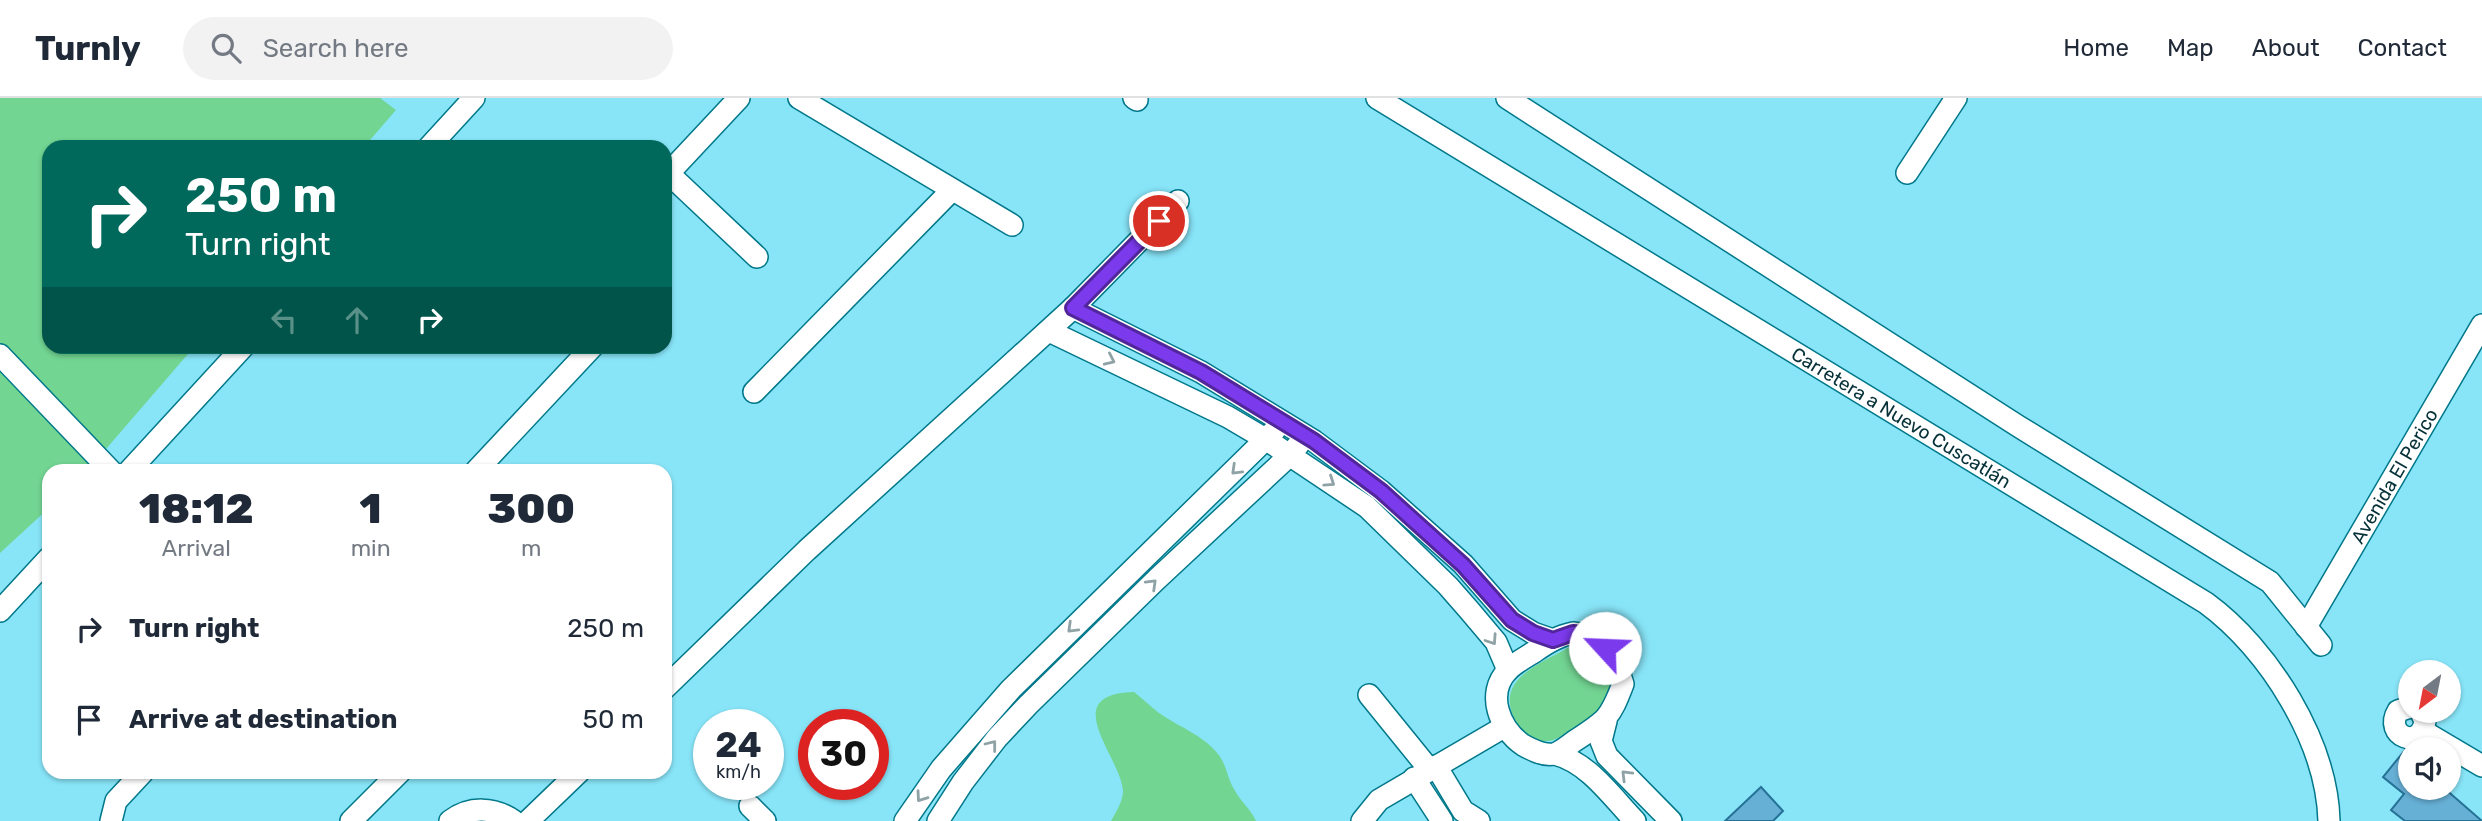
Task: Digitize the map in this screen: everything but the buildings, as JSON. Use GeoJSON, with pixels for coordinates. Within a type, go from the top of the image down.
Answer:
{"type":"FeatureCollection","features":[{"type":"Feature","properties":{"kind":"street"},"geometry":{"type":"LineString","coordinates":[[435,140],[474,98]]}},
{"type":"Feature","properties":{"kind":"street"},"geometry":{"type":"LineString","coordinates":[[672,169],[739,98]]}},
{"type":"Feature","properties":{"kind":"street"},"geometry":{"type":"LineString","coordinates":[[799,98],[1012,225]]}},
{"type":"Feature","properties":{"kind":"street"},"geometry":{"type":"LineString","coordinates":[[1507,98],[2018,426],[2270,582],[2321,645]]}},
{"type":"Feature","properties":{"kind":"street"},"geometry":{"type":"LineString","coordinates":[[1906,173],[1956,98]]}},
{"type":"Feature","properties":{"kind":"street","name":"Carretera a Nuevo Cuscatlán"},"geometry":{"type":"LineString","coordinates":[[1391,102],[1613,243],[1814,363],[2224,616],[2238,628],[2269,665],[2302,722],[2319,767],[2329,821]]}},
{"type":"Feature","properties":{"kind":"street"},"geometry":{"type":"LineString","coordinates":[[672,180],[757,257]]}},
{"type":"Feature","properties":{"kind":"street"},"geometry":{"type":"LineString","coordinates":[[754,392],[952,190]]}},
{"type":"Feature","properties":{"kind":"street"},"geometry":{"type":"LineString","coordinates":[[672,681],[807,550],[1049,331],[1178,201]]}},
{"type":"Feature","properties":{"kind":"street"},"geometry":{"type":"LineString","coordinates":[[1073,308],[1201,372],[1306,436],[1381,491],[1463,565],[1512,620],[1533,633],[1553,640]]}},
{"type":"Feature","properties":{"kind":"street","name":"Avenida El Perico"},"geometry":{"type":"LineString","coordinates":[[2306,627],[2482,325]]}},
{"type":"Feature","properties":{"kind":"street"},"geometry":{"type":"LineString","coordinates":[[1049,331],[1228,416],[1367,507],[1448,586],[1496,642],[1507,670]]}},
{"type":"Feature","properties":{"kind":"street"},"geometry":{"type":"LineString","coordinates":[[135,464],[237,354]]}},
{"type":"Feature","properties":{"kind":"street"},"geometry":{"type":"LineString","coordinates":[[488,464],[586,354]]}},
{"type":"Feature","properties":{"kind":"street"},"geometry":{"type":"LineString","coordinates":[[0,355],[104,464]]}},
{"type":"Feature","properties":{"kind":"street"},"geometry":{"type":"LineString","coordinates":[[905,821],[941,769],[1012,689],[1267,440],[1283,421]]}},
{"type":"Feature","properties":{"kind":"street"},"geometry":{"type":"LineString","coordinates":[[938,821],[963,782],[997,738],[1028,705],[1157,579],[1290,455],[1306,436]]}},
{"type":"Feature","properties":{"kind":"street"},"geometry":{"type":"LineString","coordinates":[[0,611],[42,566]]}},
{"type":"Feature","properties":{"kind":"street"},"geometry":{"type":"LineString","coordinates":[[1635,821],[1588,771],[1570,758],[1542,754],[1531,749],[1504,727],[1499,717],[1497,693],[1507,670],[1553,640],[1573,633],[1589,635],[1605,648],[1617,664],[1623,684],[1606,721],[1601,741],[1607,756],[1671,821]]}},
{"type":"Feature","properties":{"kind":"street"},"geometry":{"type":"LineString","coordinates":[[1369,695],[1426,771],[1471,816]]}},
{"type":"Feature","properties":{"kind":"street"},"geometry":{"type":"LineString","coordinates":[[2398,713],[2395,716],[2396,731],[2400,735],[2415,737],[2420,723]]}},
{"type":"Feature","properties":{"kind":"street"},"geometry":{"type":"LineString","coordinates":[[1555,754],[1606,721]]}},
{"type":"Feature","properties":{"kind":"street"},"geometry":{"type":"LineString","coordinates":[[2424,723],[2482,766]]}},
{"type":"Feature","properties":{"kind":"street"},"geometry":{"type":"LineString","coordinates":[[1362,821],[1378,800],[1504,727]]}},
{"type":"Feature","properties":{"kind":"street"},"geometry":{"type":"LineString","coordinates":[[1426,771],[1443,821],[1451,814],[1471,816]]}},
{"type":"Feature","properties":{"kind":"street"},"geometry":{"type":"LineString","coordinates":[[111,821],[116,800],[136,779]]}},
{"type":"Feature","properties":{"kind":"street"},"geometry":{"type":"LineString","coordinates":[[351,821],[393,779]]}},
{"type":"Feature","properties":{"kind":"street"},"geometry":{"type":"LineString","coordinates":[[528,821],[572,779]]}},
{"type":"Feature","properties":{"kind":"street"},"geometry":{"type":"LineString","coordinates":[[450,821],[463,813],[484,810],[504,815],[514,821]]}},
{"type":"Feature","properties":{"kind":"green space"},"geometry":{"type":"Polygon","coordinates":[[[0,98],[380,98],[396,110],[370,140],[42,140],[42,354],[188,354],[93,464],[42,464],[42,514],[0,553],[0,98]]]}},
{"type":"Feature","properties":{"kind":"green space"},"geometry":{"type":"Polygon","coordinates":[[[1571,646],[1587,648],[1602,660],[1610,676],[1609,694],[1598,714],[1591,719],[1555,739],[1535,739],[1521,729],[1511,709],[1510,696],[1514,685],[1533,667],[1571,646]]]}},
{"type":"Feature","properties":{"kind":"green space"},"geometry":{"type":"Polygon","coordinates":[[[1134,692],[1159,713],[1212,747],[1223,763],[1236,793],[1256,821],[1111,821],[1121,803],[1123,791],[1120,777],[1098,730],[1096,715],[1099,704],[1111,695],[1134,692]]]}},
{"type":"Feature","properties":{"kind":"route"},"geometry":{"type":"LineString","coordinates":[[1159,221],[1073,308],[1201,372],[1314,441],[1381,491],[1463,565],[1512,620],[1533,633],[1553,640],[1573,633],[1589,635],[1605,648]]}}]}
